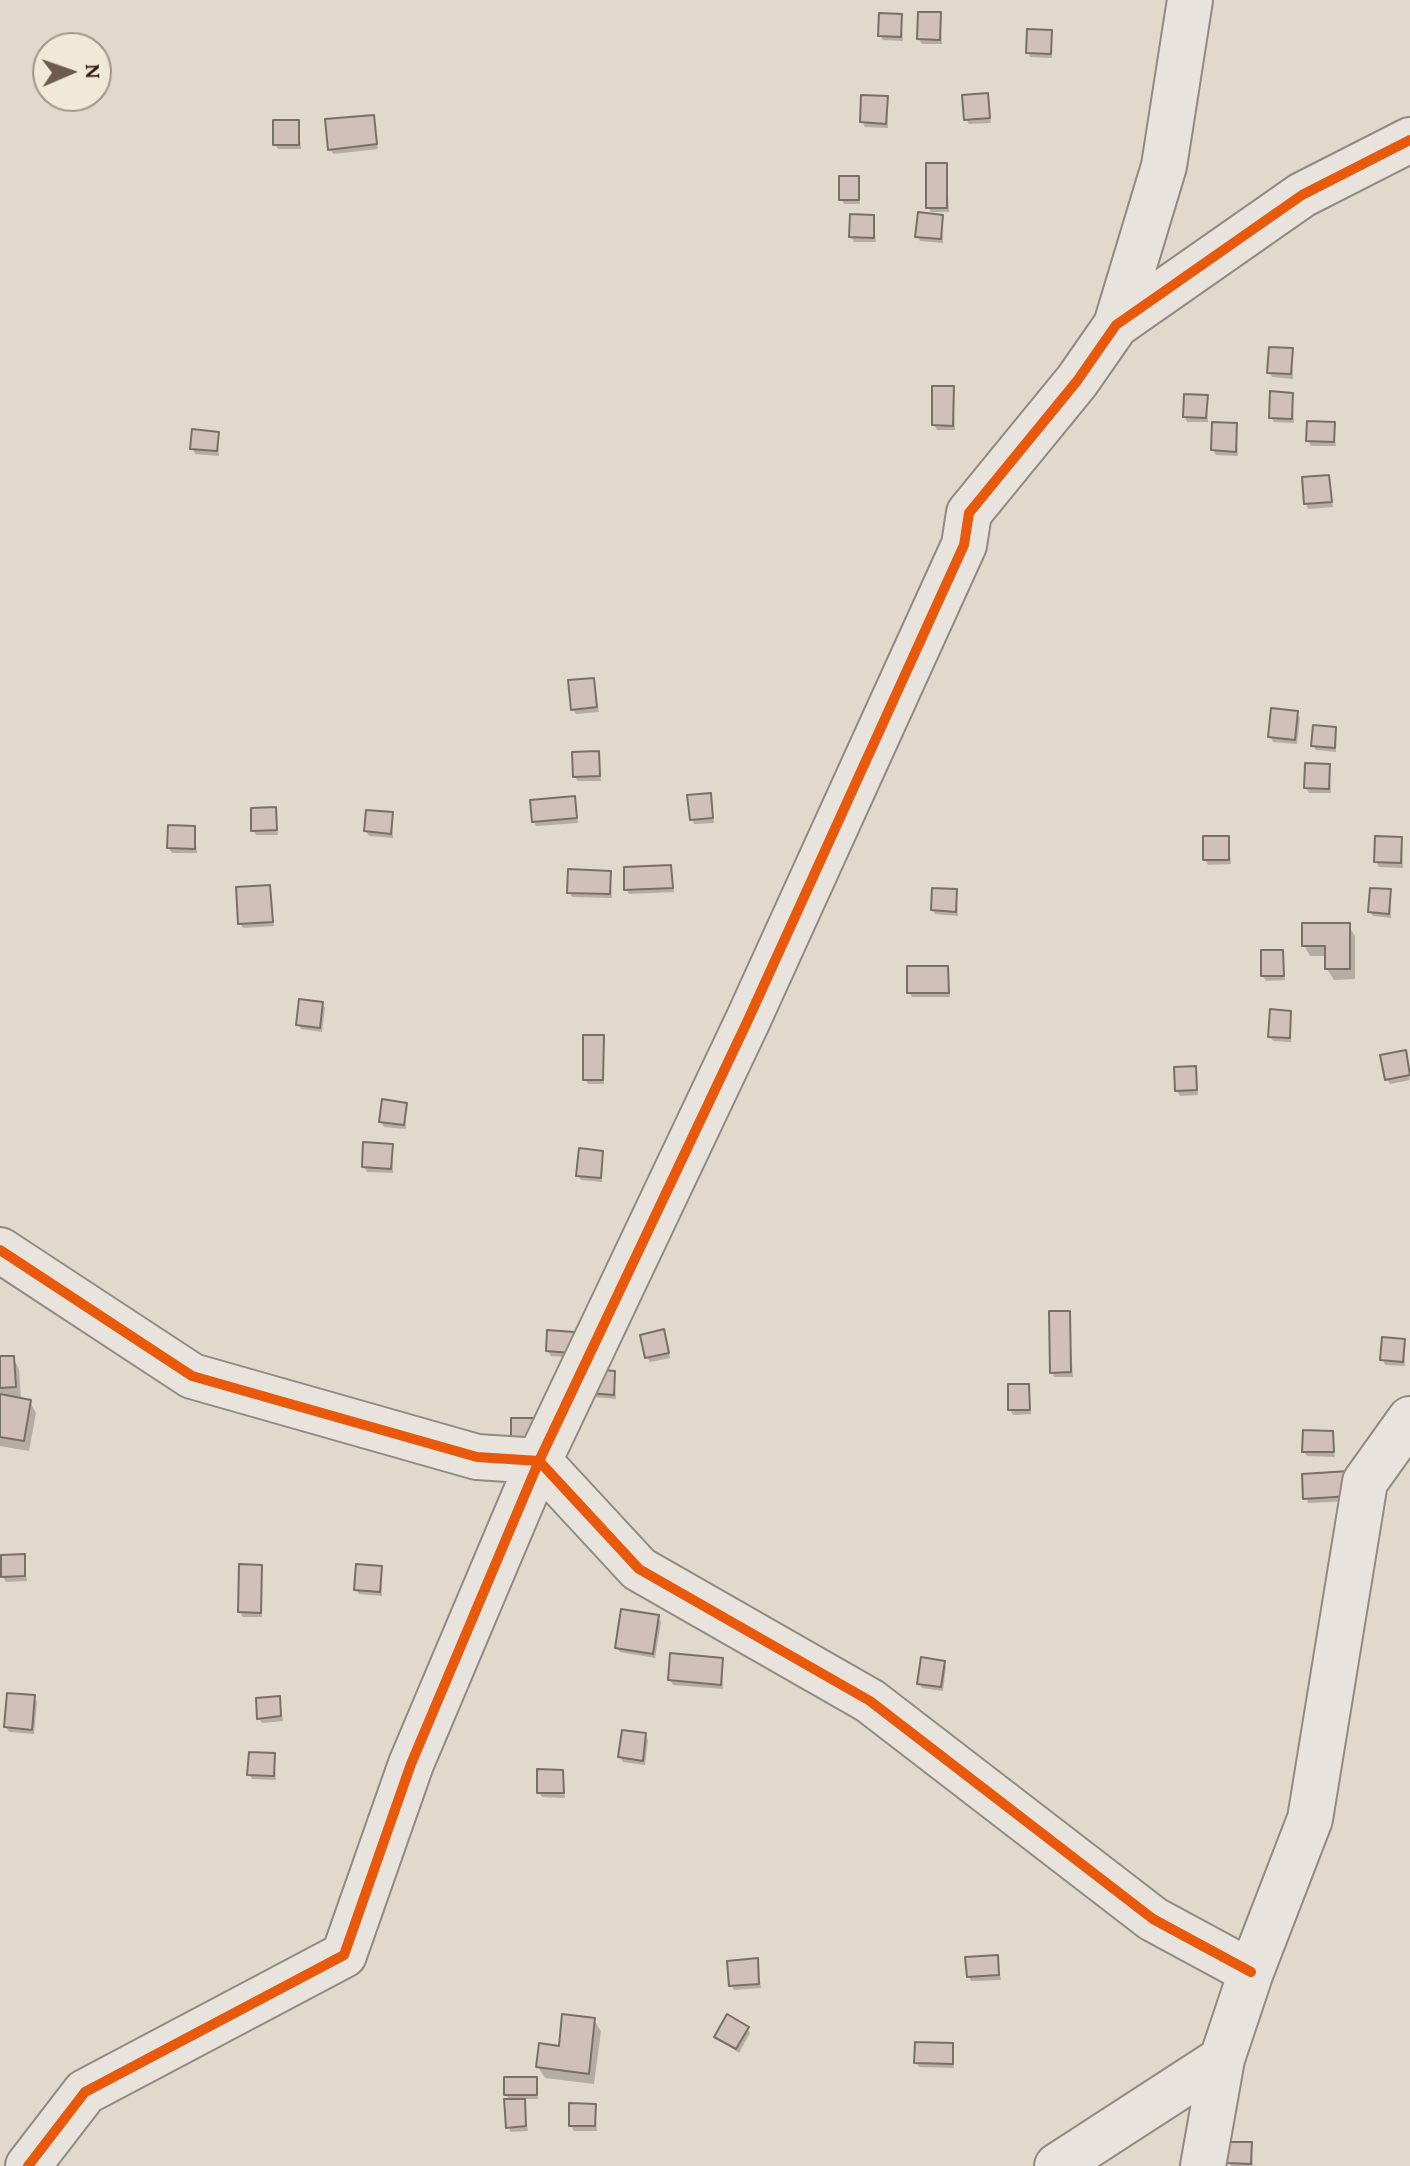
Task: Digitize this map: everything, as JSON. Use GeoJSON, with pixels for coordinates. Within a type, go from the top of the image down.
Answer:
{"type":"FeatureCollection","features":[{"type":"Feature","properties":{"kind":"street"},"geometry":{"type":"LineString","coordinates":[[28,2166],[85,2092],[344,1955],[411,1764],[539,1461],[761,991],[964,545],[969,513],[1077,381],[1116,325],[1164,166],[1190,0]]}},
{"type":"Feature","properties":{"kind":"street"},"geometry":{"type":"LineString","coordinates":[[1116,325],[1302,195],[1410,140]]}},
{"type":"Feature","properties":{"kind":"street"},"geometry":{"type":"LineString","coordinates":[[0,1250],[192,1376],[477,1457],[539,1461],[639,1569],[870,1701],[1153,1919],[1251,1972]]}},
{"type":"Feature","properties":{"kind":"street"},"geometry":{"type":"LineString","coordinates":[[1203,2166],[1222,2059],[1251,1972],[1310,1819],[1365,1482],[1410,1419]]}},
{"type":"Feature","properties":{"kind":"street"},"geometry":{"type":"LineString","coordinates":[[1057,2166],[1222,2059]]}},
{"type":"Feature","properties":{"kind":"building"},"geometry":{"type":"Polygon","coordinates":[[[918,12],[941,12],[940,40],[917,39],[918,12]]]}},
{"type":"Feature","properties":{"kind":"building"},"geometry":{"type":"Polygon","coordinates":[[[879,13],[902,14],[901,37],[878,36],[879,13]]]}},
{"type":"Feature","properties":{"kind":"building"},"geometry":{"type":"Polygon","coordinates":[[[1027,29],[1052,30],[1051,54],[1026,53],[1027,29]]]}},
{"type":"Feature","properties":{"kind":"building"},"geometry":{"type":"Polygon","coordinates":[[[988,93],[990,118],[964,120],[962,95],[988,93]]]}},
{"type":"Feature","properties":{"kind":"building"},"geometry":{"type":"Polygon","coordinates":[[[861,95],[888,96],[886,124],[860,122],[861,95]]]}},
{"type":"Feature","properties":{"kind":"building"},"geometry":{"type":"Polygon","coordinates":[[[374,115],[377,144],[328,150],[325,119],[374,115]]]}},
{"type":"Feature","properties":{"kind":"building"},"geometry":{"type":"Polygon","coordinates":[[[273,120],[299,120],[299,145],[273,145],[273,120]]]}},
{"type":"Feature","properties":{"kind":"building"},"geometry":{"type":"Polygon","coordinates":[[[926,163],[947,163],[947,208],[926,208],[926,163]]]}},
{"type":"Feature","properties":{"kind":"building"},"geometry":{"type":"Polygon","coordinates":[[[839,176],[859,176],[859,200],[839,200],[839,176]]]}},
{"type":"Feature","properties":{"kind":"building"},"geometry":{"type":"Polygon","coordinates":[[[918,212],[943,215],[941,239],[915,237],[918,212]]]}},
{"type":"Feature","properties":{"kind":"building"},"geometry":{"type":"Polygon","coordinates":[[[850,214],[874,215],[874,238],[849,237],[850,214]]]}},
{"type":"Feature","properties":{"kind":"building"},"geometry":{"type":"Polygon","coordinates":[[[1269,347],[1293,348],[1291,374],[1267,373],[1269,347]]]}},
{"type":"Feature","properties":{"kind":"building"},"geometry":{"type":"Polygon","coordinates":[[[932,386],[954,386],[953,426],[932,425],[932,386]]]}},
{"type":"Feature","properties":{"kind":"building"},"geometry":{"type":"Polygon","coordinates":[[[1270,391],[1293,393],[1292,419],[1269,418],[1270,391]]]}},
{"type":"Feature","properties":{"kind":"building"},"geometry":{"type":"Polygon","coordinates":[[[1184,394],[1208,395],[1206,418],[1183,417],[1184,394]]]}},
{"type":"Feature","properties":{"kind":"building"},"geometry":{"type":"Polygon","coordinates":[[[1307,421],[1335,422],[1334,442],[1306,441],[1307,421]]]}},
{"type":"Feature","properties":{"kind":"building"},"geometry":{"type":"Polygon","coordinates":[[[1212,422],[1237,423],[1236,452],[1211,450],[1212,422]]]}},
{"type":"Feature","properties":{"kind":"building"},"geometry":{"type":"Polygon","coordinates":[[[192,429],[219,432],[217,451],[190,449],[192,429]]]}},
{"type":"Feature","properties":{"kind":"building"},"geometry":{"type":"Polygon","coordinates":[[[1329,475],[1332,502],[1304,504],[1302,477],[1329,475]]]}},
{"type":"Feature","properties":{"kind":"building"},"geometry":{"type":"Polygon","coordinates":[[[594,678],[597,707],[571,710],[568,680],[594,678]]]}},
{"type":"Feature","properties":{"kind":"building"},"geometry":{"type":"Polygon","coordinates":[[[1271,708],[1298,711],[1295,740],[1268,737],[1271,708]]]}},
{"type":"Feature","properties":{"kind":"building"},"geometry":{"type":"Polygon","coordinates":[[[1313,725],[1336,727],[1335,748],[1311,746],[1313,725]]]}},
{"type":"Feature","properties":{"kind":"building"},"geometry":{"type":"Polygon","coordinates":[[[599,751],[600,776],[573,777],[572,752],[599,751]]]}},
{"type":"Feature","properties":{"kind":"building"},"geometry":{"type":"Polygon","coordinates":[[[1305,763],[1330,764],[1329,789],[1304,788],[1305,763]]]}},
{"type":"Feature","properties":{"kind":"building"},"geometry":{"type":"Polygon","coordinates":[[[711,793],[713,818],[690,820],[687,795],[711,793]]]}},
{"type":"Feature","properties":{"kind":"building"},"geometry":{"type":"Polygon","coordinates":[[[575,796],[577,818],[532,822],[530,800],[575,796]]]}},
{"type":"Feature","properties":{"kind":"building"},"geometry":{"type":"Polygon","coordinates":[[[276,807],[277,830],[251,831],[251,808],[276,807]]]}},
{"type":"Feature","properties":{"kind":"building"},"geometry":{"type":"Polygon","coordinates":[[[366,810],[393,812],[391,834],[364,831],[366,810]]]}},
{"type":"Feature","properties":{"kind":"building"},"geometry":{"type":"Polygon","coordinates":[[[168,825],[195,826],[195,849],[167,848],[168,825]]]}},
{"type":"Feature","properties":{"kind":"building"},"geometry":{"type":"Polygon","coordinates":[[[1203,836],[1229,836],[1229,860],[1203,860],[1203,836]]]}},
{"type":"Feature","properties":{"kind":"building"},"geometry":{"type":"Polygon","coordinates":[[[1375,836],[1402,837],[1401,863],[1374,862],[1375,836]]]}},
{"type":"Feature","properties":{"kind":"building"},"geometry":{"type":"Polygon","coordinates":[[[671,865],[673,888],[624,890],[624,867],[671,865]]]}},
{"type":"Feature","properties":{"kind":"building"},"geometry":{"type":"Polygon","coordinates":[[[568,869],[611,871],[610,894],[567,893],[568,869]]]}},
{"type":"Feature","properties":{"kind":"building"},"geometry":{"type":"Polygon","coordinates":[[[270,885],[273,922],[238,924],[236,887],[270,885]]]}},
{"type":"Feature","properties":{"kind":"building"},"geometry":{"type":"Polygon","coordinates":[[[932,888],[957,889],[956,912],[931,910],[932,888]]]}},
{"type":"Feature","properties":{"kind":"building"},"geometry":{"type":"Polygon","coordinates":[[[1370,888],[1391,889],[1389,914],[1368,912],[1370,888]]]}},
{"type":"Feature","properties":{"kind":"building"},"geometry":{"type":"Polygon","coordinates":[[[1302,923],[1350,923],[1350,969],[1325,969],[1325,946],[1302,946],[1302,923]]]}},
{"type":"Feature","properties":{"kind":"building"},"geometry":{"type":"Polygon","coordinates":[[[1261,950],[1283,950],[1284,976],[1261,976],[1261,950]]]}},
{"type":"Feature","properties":{"kind":"building"},"geometry":{"type":"Polygon","coordinates":[[[907,966],[948,966],[949,993],[907,993],[907,966]]]}},
{"type":"Feature","properties":{"kind":"building"},"geometry":{"type":"Polygon","coordinates":[[[299,999],[323,1002],[320,1028],[296,1025],[299,999]]]}},
{"type":"Feature","properties":{"kind":"building"},"geometry":{"type":"Polygon","coordinates":[[[1270,1009],[1291,1011],[1290,1038],[1268,1037],[1270,1009]]]}},
{"type":"Feature","properties":{"kind":"building"},"geometry":{"type":"Polygon","coordinates":[[[583,1035],[604,1035],[603,1080],[583,1080],[583,1035]]]}},
{"type":"Feature","properties":{"kind":"building"},"geometry":{"type":"Polygon","coordinates":[[[1406,1050],[1410,1075],[1385,1080],[1380,1055],[1406,1050]]]}},
{"type":"Feature","properties":{"kind":"building"},"geometry":{"type":"Polygon","coordinates":[[[1196,1066],[1197,1090],[1175,1091],[1174,1067],[1196,1066]]]}},
{"type":"Feature","properties":{"kind":"building"},"geometry":{"type":"Polygon","coordinates":[[[382,1099],[407,1103],[404,1125],[379,1122],[382,1099]]]}},
{"type":"Feature","properties":{"kind":"building"},"geometry":{"type":"Polygon","coordinates":[[[363,1142],[393,1144],[391,1169],[362,1167],[363,1142]]]}},
{"type":"Feature","properties":{"kind":"building"},"geometry":{"type":"Polygon","coordinates":[[[579,1148],[603,1151],[601,1178],[576,1176],[579,1148]]]}},
{"type":"Feature","properties":{"kind":"building"},"geometry":{"type":"Polygon","coordinates":[[[1049,1311],[1070,1311],[1071,1372],[1050,1373],[1049,1311]]]}},
{"type":"Feature","properties":{"kind":"building"},"geometry":{"type":"Polygon","coordinates":[[[664,1329],[669,1353],[645,1358],[640,1335],[664,1329]]]}},
{"type":"Feature","properties":{"kind":"building"},"geometry":{"type":"Polygon","coordinates":[[[547,1330],[574,1332],[572,1353],[546,1351],[547,1330]]]}},
{"type":"Feature","properties":{"kind":"building"},"geometry":{"type":"Polygon","coordinates":[[[1382,1337],[1405,1339],[1403,1362],[1380,1360],[1382,1337]]]}},
{"type":"Feature","properties":{"kind":"building"},"geometry":{"type":"Polygon","coordinates":[[[0,1356],[14,1356],[16,1387],[0,1388],[0,1356]]]}},
{"type":"Feature","properties":{"kind":"building"},"geometry":{"type":"Polygon","coordinates":[[[590,1369],[615,1371],[614,1395],[588,1393],[590,1369]]]}},
{"type":"Feature","properties":{"kind":"building"},"geometry":{"type":"Polygon","coordinates":[[[1008,1384],[1029,1384],[1030,1410],[1008,1410],[1008,1384]]]}},
{"type":"Feature","properties":{"kind":"building"},"geometry":{"type":"Polygon","coordinates":[[[0,1394],[31,1400],[24,1441],[0,1437],[0,1394]]]}},
{"type":"Feature","properties":{"kind":"building"},"geometry":{"type":"Polygon","coordinates":[[[511,1418],[536,1418],[536,1442],[511,1441],[511,1418]]]}},
{"type":"Feature","properties":{"kind":"building"},"geometry":{"type":"Polygon","coordinates":[[[1303,1430],[1333,1431],[1334,1452],[1302,1452],[1303,1430]]]}},
{"type":"Feature","properties":{"kind":"building"},"geometry":{"type":"Polygon","coordinates":[[[1349,1471],[1351,1496],[1303,1499],[1302,1474],[1349,1471]]]}},
{"type":"Feature","properties":{"kind":"building"},"geometry":{"type":"Polygon","coordinates":[[[25,1554],[25,1576],[1,1577],[1,1555],[25,1554]]]}},
{"type":"Feature","properties":{"kind":"building"},"geometry":{"type":"Polygon","coordinates":[[[239,1564],[262,1565],[261,1613],[238,1612],[239,1564]]]}},
{"type":"Feature","properties":{"kind":"building"},"geometry":{"type":"Polygon","coordinates":[[[356,1564],[382,1566],[380,1592],[354,1590],[356,1564]]]}},
{"type":"Feature","properties":{"kind":"building"},"geometry":{"type":"Polygon","coordinates":[[[621,1609],[659,1615],[653,1654],[615,1648],[621,1609]]]}},
{"type":"Feature","properties":{"kind":"building"},"geometry":{"type":"Polygon","coordinates":[[[670,1653],[723,1658],[721,1685],[668,1680],[670,1653]]]}},
{"type":"Feature","properties":{"kind":"building"},"geometry":{"type":"Polygon","coordinates":[[[921,1657],[945,1661],[941,1687],[917,1684],[921,1657]]]}},
{"type":"Feature","properties":{"kind":"building"},"geometry":{"type":"Polygon","coordinates":[[[7,1693],[35,1695],[32,1730],[4,1727],[7,1693]]]}},
{"type":"Feature","properties":{"kind":"building"},"geometry":{"type":"Polygon","coordinates":[[[280,1696],[281,1716],[257,1719],[256,1698],[280,1696]]]}},
{"type":"Feature","properties":{"kind":"building"},"geometry":{"type":"Polygon","coordinates":[[[622,1730],[646,1733],[643,1761],[618,1757],[622,1730]]]}},
{"type":"Feature","properties":{"kind":"building"},"geometry":{"type":"Polygon","coordinates":[[[249,1752],[275,1753],[274,1776],[247,1775],[249,1752]]]}},
{"type":"Feature","properties":{"kind":"building"},"geometry":{"type":"Polygon","coordinates":[[[537,1769],[563,1770],[564,1793],[537,1793],[537,1769]]]}},
{"type":"Feature","properties":{"kind":"building"},"geometry":{"type":"Polygon","coordinates":[[[998,1955],[999,1975],[967,1977],[965,1957],[998,1955]]]}},
{"type":"Feature","properties":{"kind":"building"},"geometry":{"type":"Polygon","coordinates":[[[758,1958],[759,1984],[729,1986],[727,1961],[758,1958]]]}},
{"type":"Feature","properties":{"kind":"building"},"geometry":{"type":"Polygon","coordinates":[[[562,2014],[595,2018],[589,2074],[536,2067],[539,2043],[559,2046],[562,2014]]]}},
{"type":"Feature","properties":{"kind":"building"},"geometry":{"type":"Polygon","coordinates":[[[727,2014],[749,2027],[736,2049],[714,2037],[727,2014]]]}},
{"type":"Feature","properties":{"kind":"building"},"geometry":{"type":"Polygon","coordinates":[[[915,2042],[953,2043],[953,2064],[914,2063],[915,2042]]]}},
{"type":"Feature","properties":{"kind":"building"},"geometry":{"type":"Polygon","coordinates":[[[504,2077],[537,2077],[537,2095],[504,2095],[504,2077]]]}},
{"type":"Feature","properties":{"kind":"building"},"geometry":{"type":"Polygon","coordinates":[[[504,2099],[525,2099],[526,2126],[506,2128],[504,2099]]]}},
{"type":"Feature","properties":{"kind":"building"},"geometry":{"type":"Polygon","coordinates":[[[569,2103],[596,2104],[595,2126],[569,2126],[569,2103]]]}},
{"type":"Feature","properties":{"kind":"building"},"geometry":{"type":"Polygon","coordinates":[[[1227,2142],[1252,2142],[1251,2164],[1227,2163],[1227,2142]]]}},
{"type":"Feature","properties":{"kind":"cycle path"},"geometry":{"type":"LineString","coordinates":[[28,2166],[85,2092],[344,1955],[411,1764],[539,1461],[748,1020],[964,545],[969,513],[1077,381],[1116,325],[1302,195],[1410,140]]}},
{"type":"Feature","properties":{"kind":"cycle path"},"geometry":{"type":"LineString","coordinates":[[0,1250],[192,1376],[477,1457],[539,1461],[639,1569],[870,1701],[1153,1919],[1251,1972]]}}]}
